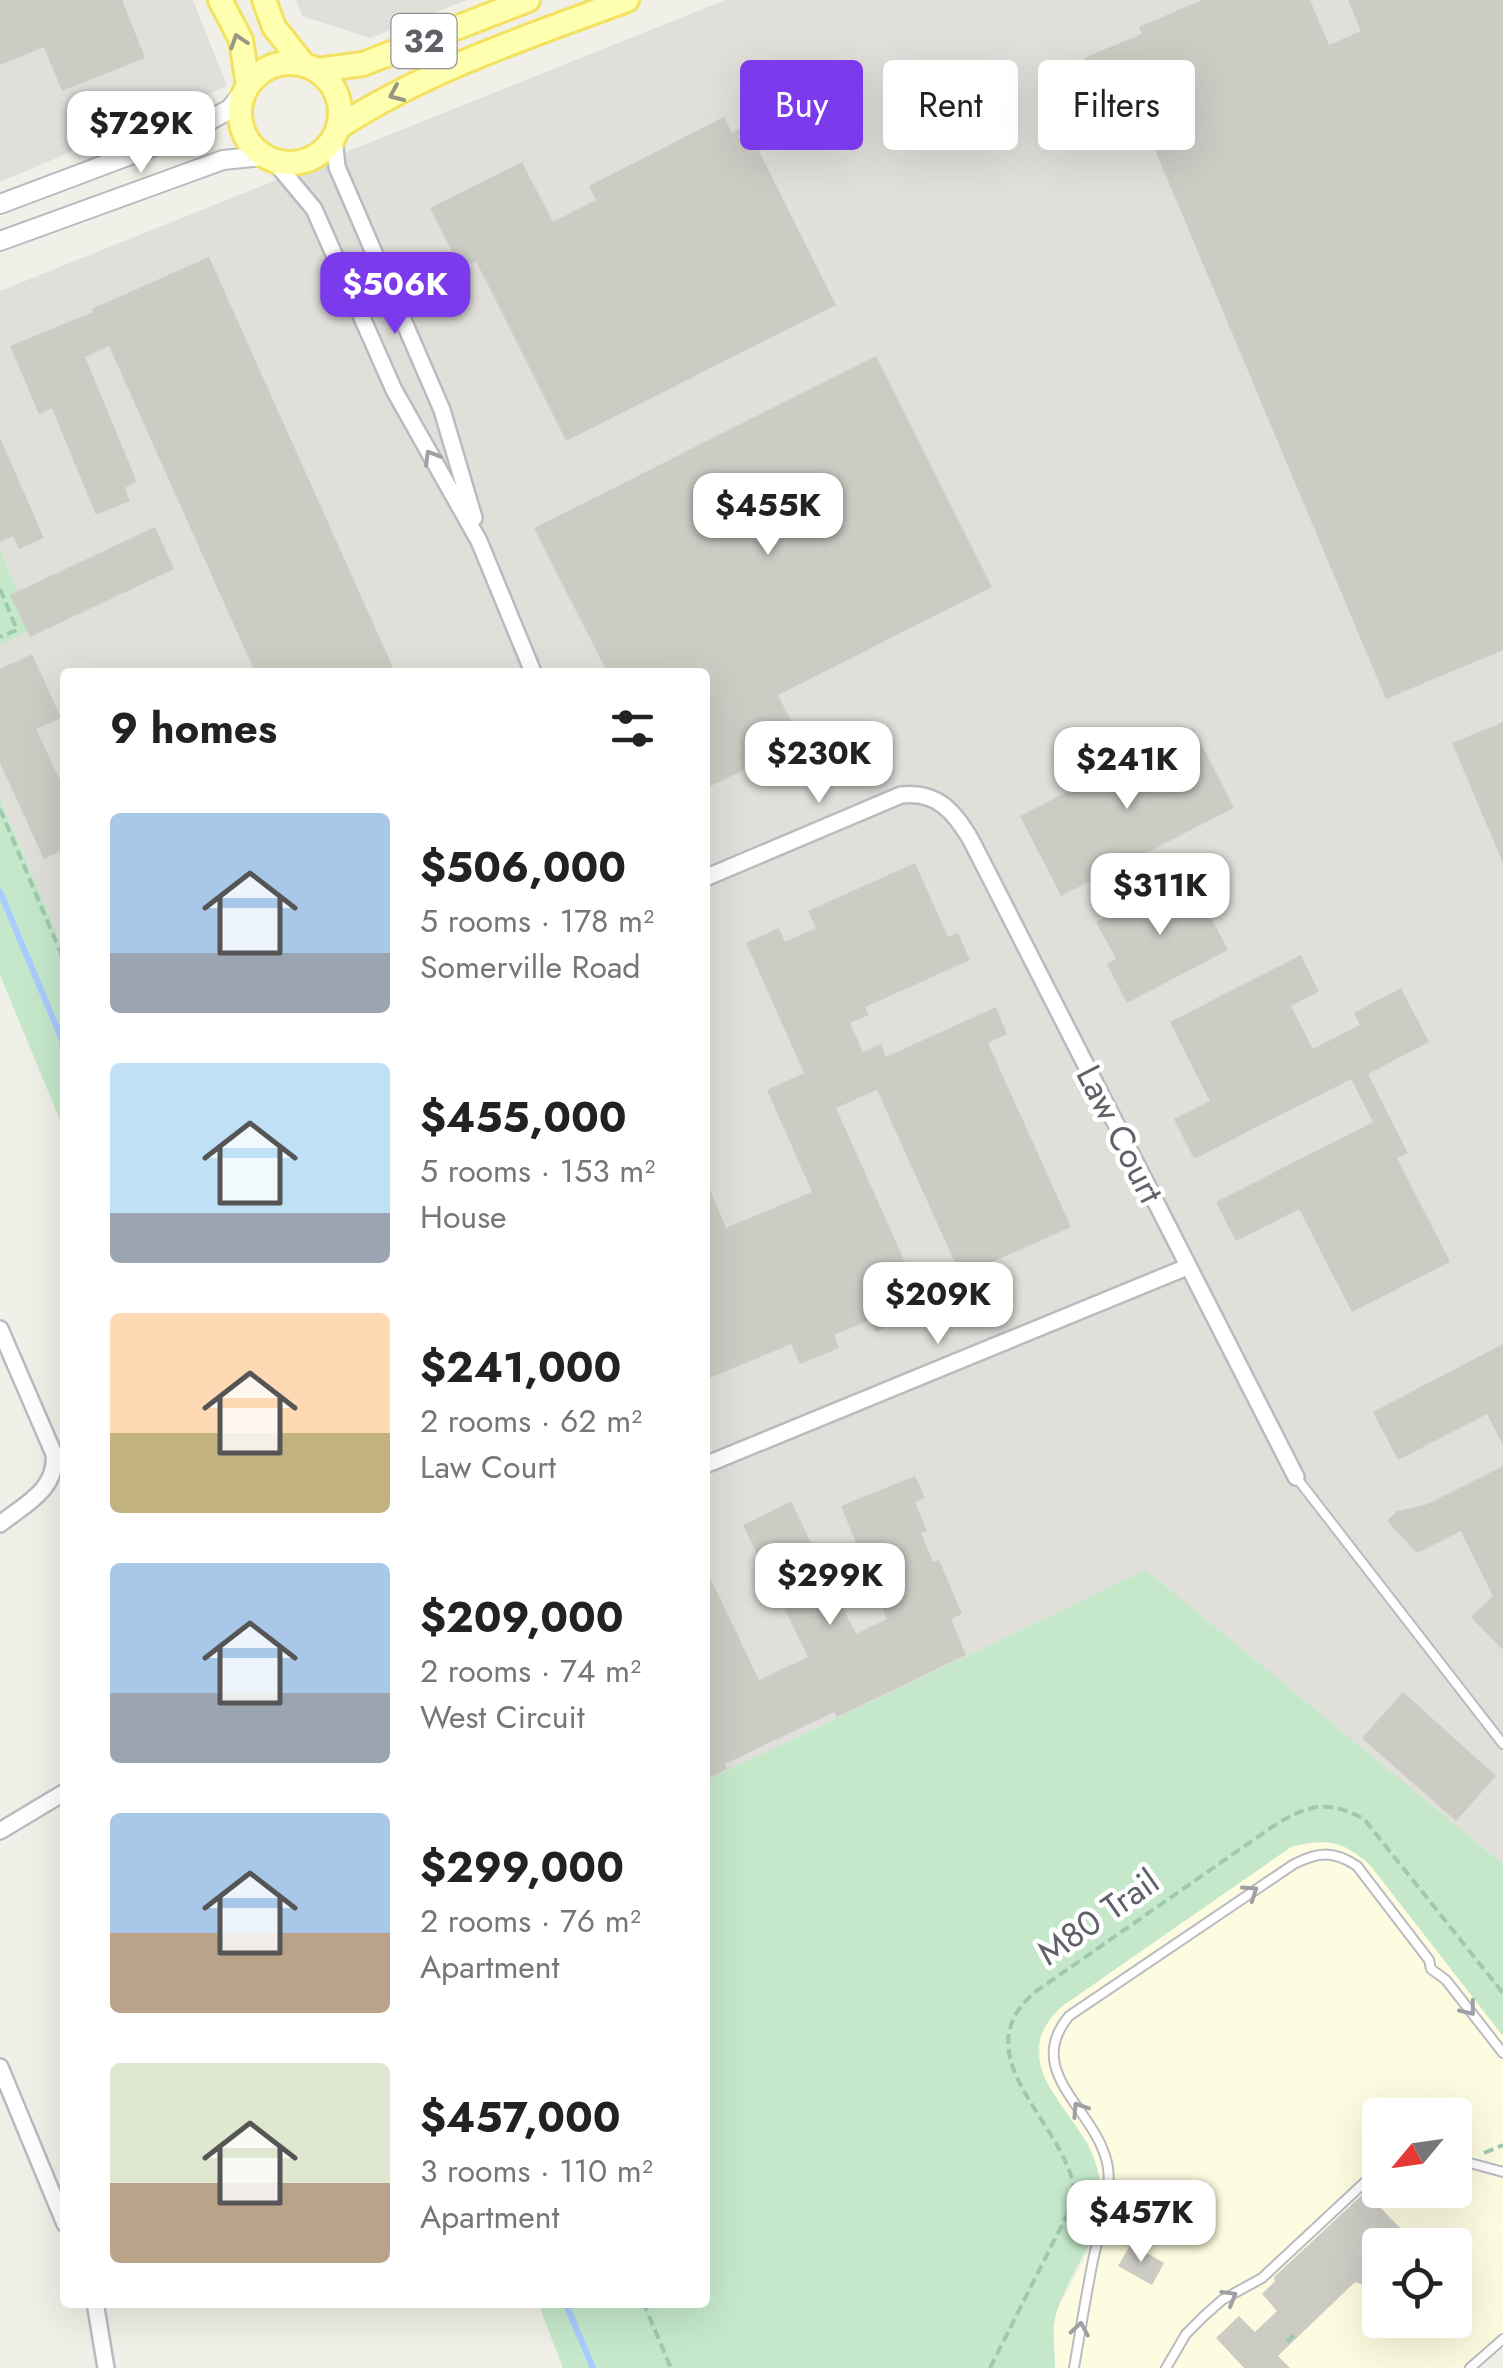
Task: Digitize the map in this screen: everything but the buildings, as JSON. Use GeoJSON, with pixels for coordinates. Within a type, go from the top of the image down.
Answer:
{"type":"FeatureCollection","features":[{"type":"Feature","properties":{"kind":"main road"},"geometry":{"type":"LineString","coordinates":[[220,0],[241,40],[245,89],[240,104],[242,128],[255,149],[269,158]]}},
{"type":"Feature","properties":{"kind":"main road"},"geometry":{"type":"LineString","coordinates":[[264,0],[274,27],[337,94],[341,110],[336,132]]}},
{"type":"Feature","properties":{"kind":"main road","name":"32"},"geometry":{"type":"LineString","coordinates":[[245,89],[260,72],[275,64],[363,64],[528,0]]}},
{"type":"Feature","properties":{"kind":"main road","name":"32"},"geometry":{"type":"LineString","coordinates":[[269,158],[306,161],[324,151],[336,132],[399,92],[517,41],[627,0]]}},
{"type":"Feature","properties":{"kind":"street"},"geometry":{"type":"LineString","coordinates":[[0,204],[181,136],[230,109],[245,89]]}},
{"type":"Feature","properties":{"kind":"street"},"geometry":{"type":"LineString","coordinates":[[336,132],[337,166],[442,410],[480,541]]}},
{"type":"Feature","properties":{"kind":"street"},"geometry":{"type":"LineString","coordinates":[[0,241],[223,160],[269,158],[314,209],[394,390],[480,541],[531,668]]}},
{"type":"Feature","properties":{"kind":"street","name":"Law Court"},"geometry":{"type":"LineString","coordinates":[[710,876],[901,796],[935,798],[950,810],[971,840],[1296,1476]]}},
{"type":"Feature","properties":{"kind":"street"},"geometry":{"type":"LineString","coordinates":[[710,1463],[1187,1268]]}},
{"type":"Feature","properties":{"kind":"street"},"geometry":{"type":"LineString","coordinates":[[0,1329],[54,1454],[56,1467],[42,1491],[0,1524]]}},
{"type":"Feature","properties":{"kind":"street"},"geometry":{"type":"LineString","coordinates":[[0,1832],[60,1795]]}},
{"type":"Feature","properties":{"kind":"street"},"geometry":{"type":"LineString","coordinates":[[0,2067],[60,2212]]}},
{"type":"Feature","properties":{"kind":"street"},"geometry":{"type":"LineString","coordinates":[[96,2308],[106,2368]]}},
{"type":"Feature","properties":{"kind":"lane"},"geometry":{"type":"LineString","coordinates":[[1296,1476],[1503,1744]]}},
{"type":"Feature","properties":{"kind":"lane"},"geometry":{"type":"LineString","coordinates":[[1074,2368],[1106,2199],[1108,2169],[1092,2129],[1056,2073],[1052,2055],[1056,2032],[1069,2016],[1294,1864],[1318,1852],[1342,1856],[1356,1866],[1429,1960],[1431,1969],[1446,1980],[1503,2053]]}},
{"type":"Feature","properties":{"kind":"lane"},"geometry":{"type":"LineString","coordinates":[[1472,2164],[1503,2172]]}},
{"type":"Feature","properties":{"kind":"lane"},"geometry":{"type":"LineString","coordinates":[[1166,2368],[1186,2334],[1204,2316],[1222,2300],[1262,2278],[1362,2185]]}},
{"type":"Feature","properties":{"kind":"lane"},"geometry":{"type":"LineString","coordinates":[[1470,2368],[1503,2339]]}},
{"type":"Feature","properties":{"kind":"path"},"geometry":{"type":"LineString","coordinates":[[0,589],[17,630],[0,638]]}},
{"type":"Feature","properties":{"kind":"path"},"geometry":{"type":"LineString","coordinates":[[0,809],[60,951]]}},
{"type":"Feature","properties":{"kind":"path","name":"M80 Trail"},"geometry":{"type":"LineString","coordinates":[[990,2368],[1075,2199],[1070,2172],[1020,2083],[1008,2052],[1007,2040],[1015,2014],[1034,1992],[1288,1816],[1335,1806],[1364,1820],[1503,1993]]}},
{"type":"Feature","properties":{"kind":"path"},"geometry":{"type":"LineString","coordinates":[[645,2308],[670,2368]]}},
{"type":"Feature","properties":{"kind":"path"},"geometry":{"type":"LineString","coordinates":[[1287,2342],[1295,2334]]}},
{"type":"Feature","properties":{"kind":"shaded area"},"geometry":{"type":"Polygon","coordinates":[[[0,0],[193,0],[227,86],[0,182],[0,0]]]}},
{"type":"Feature","properties":{"kind":"shaded area"},"geometry":{"type":"Polygon","coordinates":[[[296,0],[467,0],[370,38],[302,16],[296,0]]]}},
{"type":"Feature","properties":{"kind":"shaded area"},"geometry":{"type":"Polygon","coordinates":[[[725,0],[1503,0],[1503,1864],[1146,1570],[710,1779],[710,668],[60,668],[60,940],[0,799],[0,645],[32,629],[0,549],[0,291],[725,0]]]}},
{"type":"Feature","properties":{"kind":"shaded area"},"geometry":{"type":"Polygon","coordinates":[[[1334,1841],[1353,1850],[1370,1865],[1503,2036],[1503,2348],[1480,2368],[1055,2368],[1057,2310],[1090,2249],[1100,2178],[1089,2144],[1048,2087],[1040,2068],[1040,2037],[1046,2021],[1291,1847],[1334,1841]]]}},
{"type":"Feature","properties":{"kind":"green space"},"geometry":{"type":"Polygon","coordinates":[[[0,549],[32,629],[0,645],[0,549]]]}},
{"type":"Feature","properties":{"kind":"green space"},"geometry":{"type":"Polygon","coordinates":[[[0,799],[60,940],[60,1120],[0,975],[0,799]]]}},
{"type":"Feature","properties":{"kind":"green space"},"geometry":{"type":"Polygon","coordinates":[[[1146,1570],[1503,1864],[1503,2036],[1370,1865],[1343,1846],[1314,1843],[1291,1847],[1061,2007],[1044,2030],[1039,2051],[1042,2071],[1092,2153],[1101,2196],[1094,2232],[1056,2314],[1055,2368],[563,2368],[540,2308],[710,2308],[710,1779],[1146,1570]]]}},
{"type":"Feature","properties":{"kind":"waterway"},"geometry":{"type":"LineString","coordinates":[[0,892],[60,1035]]}},
{"type":"Feature","properties":{"kind":"waterway"},"geometry":{"type":"LineString","coordinates":[[568,2308],[593,2368]]}}]}
